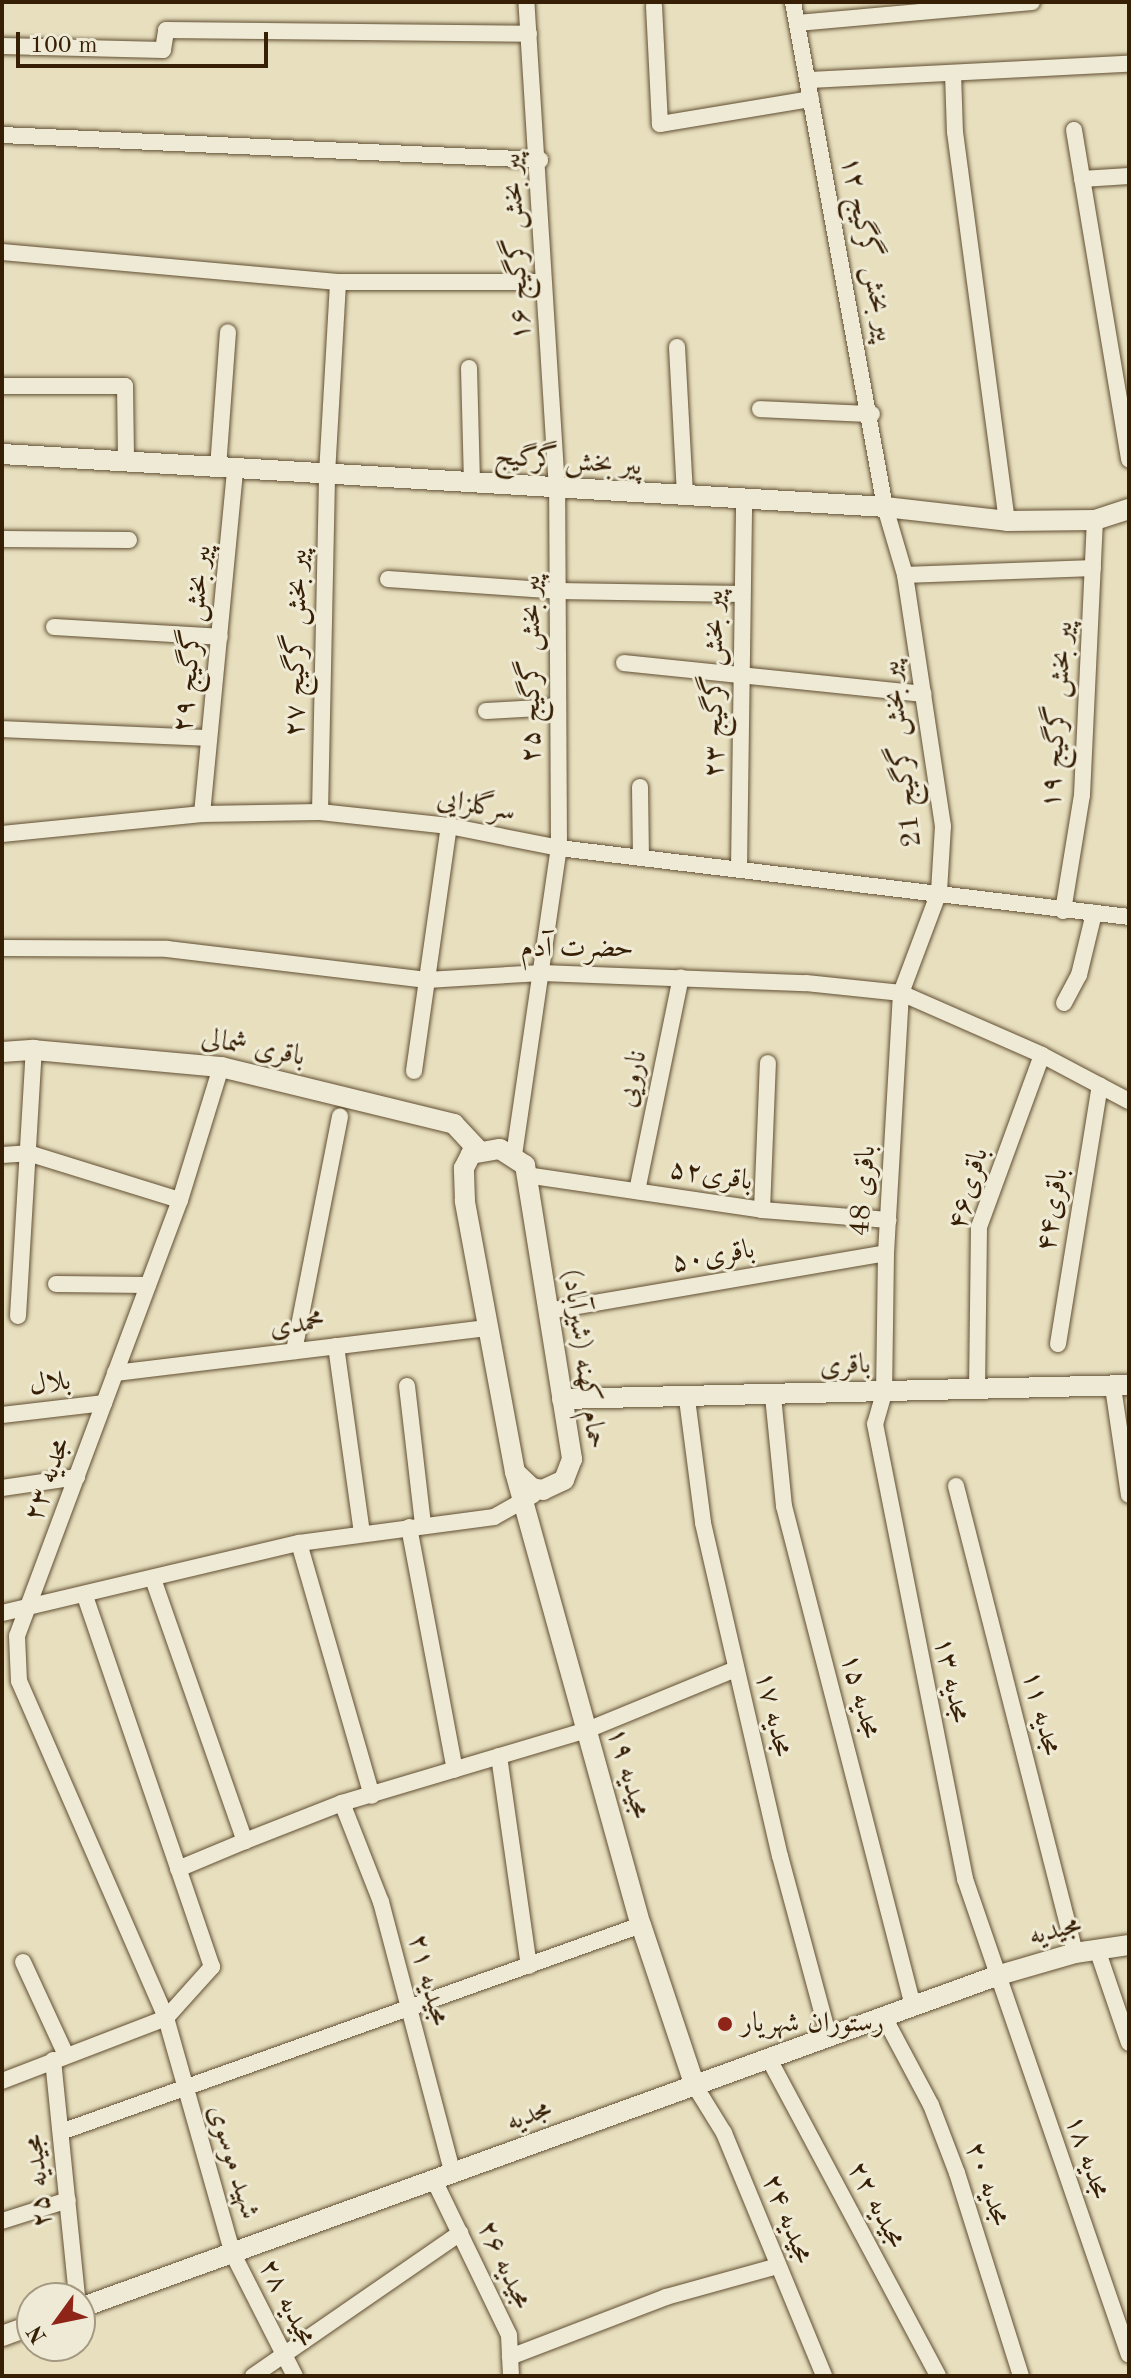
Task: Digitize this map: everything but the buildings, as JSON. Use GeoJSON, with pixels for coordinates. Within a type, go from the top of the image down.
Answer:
{"type":"FeatureCollection","features":[{"type":"Feature","properties":{"kind":"street","name":"پیر بخش گرگیج ۱۶"},"geometry":{"type":"LineString","coordinates":[[526,2],[540,160],[543,282],[557,489]]}},
{"type":"Feature","properties":{"kind":"street","name":"پیر بخش گرگیج ۱۲"},"geometry":{"type":"LineString","coordinates":[[793,2],[872,414],[885,507]]}},
{"type":"Feature","properties":{"kind":"street"},"geometry":{"type":"LineString","coordinates":[[797,23],[1032,2]]}},
{"type":"Feature","properties":{"kind":"street"},"geometry":{"type":"LineString","coordinates":[[654,6],[660,124],[811,99]]}},
{"type":"Feature","properties":{"kind":"street"},"geometry":{"type":"LineString","coordinates":[[2,46],[163,50],[166,30],[529,34]]}},
{"type":"Feature","properties":{"kind":"street"},"geometry":{"type":"LineString","coordinates":[[808,80],[1129,64]]}},
{"type":"Feature","properties":{"kind":"street"},"geometry":{"type":"LineString","coordinates":[[953,73],[955,132],[1007,521]]}},
{"type":"Feature","properties":{"kind":"street"},"geometry":{"type":"LineString","coordinates":[[1074,130],[1129,459]]}},
{"type":"Feature","properties":{"kind":"street"},"geometry":{"type":"LineString","coordinates":[[2,135],[540,160]]}},
{"type":"Feature","properties":{"kind":"street"},"geometry":{"type":"LineString","coordinates":[[1082,179],[1129,176]]}},
{"type":"Feature","properties":{"kind":"street"},"geometry":{"type":"LineString","coordinates":[[2,252],[338,282],[543,282]]}},
{"type":"Feature","properties":{"kind":"street","name":"پیر بخش گرگیج ۲۷"},"geometry":{"type":"LineString","coordinates":[[320,812],[327,474],[338,282]]}},
{"type":"Feature","properties":{"kind":"street","name":"پیر بخش گرگیج ۲۹"},"geometry":{"type":"LineString","coordinates":[[202,814],[220,637],[228,332]]}},
{"type":"Feature","properties":{"kind":"street"},"geometry":{"type":"LineString","coordinates":[[677,347],[685,497]]}},
{"type":"Feature","properties":{"kind":"street"},"geometry":{"type":"LineString","coordinates":[[469,368],[472,484]]}},
{"type":"Feature","properties":{"kind":"street"},"geometry":{"type":"LineString","coordinates":[[2,386],[125,386],[126,462]]}},
{"type":"Feature","properties":{"kind":"street"},"geometry":{"type":"LineString","coordinates":[[760,409],[872,414]]}},
{"type":"Feature","properties":{"kind":"street","name":"پیر بخش گرگیج"},"geometry":{"type":"LineString","coordinates":[[2,454],[744,501],[885,507],[1007,521],[1095,520],[1129,509]]}},
{"type":"Feature","properties":{"kind":"street","name":"پیر بخش گرگیج ۲۵"},"geometry":{"type":"LineString","coordinates":[[514,1155],[559,848],[557,489]]}},
{"type":"Feature","properties":{"kind":"street","name":"پیر بخش گرگیج ۲۳"},"geometry":{"type":"LineString","coordinates":[[739,869],[744,501]]}},
{"type":"Feature","properties":{"kind":"street","name":"پیر بخش گرگیج 21"},"geometry":{"type":"LineString","coordinates":[[885,507],[905,575],[943,826],[939,892],[901,993]]}},
{"type":"Feature","properties":{"kind":"street","name":"پیر بخش گرگیج ۱۹"},"geometry":{"type":"LineString","coordinates":[[1063,911],[1082,795],[1095,520]]}},
{"type":"Feature","properties":{"kind":"street"},"geometry":{"type":"LineString","coordinates":[[2,539],[129,540]]}},
{"type":"Feature","properties":{"kind":"street"},"geometry":{"type":"LineString","coordinates":[[905,575],[1093,568]]}},
{"type":"Feature","properties":{"kind":"street"},"geometry":{"type":"LineString","coordinates":[[388,579],[558,591],[742,594]]}},
{"type":"Feature","properties":{"kind":"street"},"geometry":{"type":"LineString","coordinates":[[54,627],[220,637]]}},
{"type":"Feature","properties":{"kind":"street"},"geometry":{"type":"LineString","coordinates":[[624,663],[923,694]]}},
{"type":"Feature","properties":{"kind":"street"},"geometry":{"type":"LineString","coordinates":[[486,711],[558,707]]}},
{"type":"Feature","properties":{"kind":"street"},"geometry":{"type":"LineString","coordinates":[[2,729],[209,738]]}},
{"type":"Feature","properties":{"kind":"street"},"geometry":{"type":"LineString","coordinates":[[640,787],[641,857]]}},
{"type":"Feature","properties":{"kind":"street","name":"سرگلزایی"},"geometry":{"type":"LineString","coordinates":[[2,834],[202,814],[320,812],[449,826],[559,848],[1129,917]]}},
{"type":"Feature","properties":{"kind":"street"},"geometry":{"type":"LineString","coordinates":[[414,1071],[449,826]]}},
{"type":"Feature","properties":{"kind":"street"},"geometry":{"type":"LineString","coordinates":[[1064,1003],[1079,975],[1094,913]]}},
{"type":"Feature","properties":{"kind":"street","name":"حضرت آدم"},"geometry":{"type":"LineString","coordinates":[[2,948],[167,949],[427,980],[542,973],[681,977],[901,993],[1042,1055],[1129,1101]]}},
{"type":"Feature","properties":{"kind":"street","name":"نارویی"},"geometry":{"type":"LineString","coordinates":[[637,1191],[681,977]]}},
{"type":"Feature","properties":{"kind":"street","name":"باقری 48"},"geometry":{"type":"LineString","coordinates":[[884,1393],[886,1253],[901,993]]}},
{"type":"Feature","properties":{"kind":"street"},"geometry":{"type":"LineString","coordinates":[[18,1316],[34,1050]]}},
{"type":"Feature","properties":{"kind":"street","name":"باقری شمالی"},"geometry":{"type":"LineString","coordinates":[[2,1052],[34,1050],[221,1067],[454,1124],[478,1150]]}},
{"type":"Feature","properties":{"kind":"street","name":"باقری۴۶"},"geometry":{"type":"LineString","coordinates":[[977,1391],[979,1227],[1042,1055]]}},
{"type":"Feature","properties":{"kind":"street"},"geometry":{"type":"LineString","coordinates":[[762,1210],[768,1063]]}},
{"type":"Feature","properties":{"kind":"street","name":"مجدیه ۲۳"},"geometry":{"type":"LineString","coordinates":[[183,2085],[166,2018],[19,1681],[17,1636],[180,1200],[221,1067]]}},
{"type":"Feature","properties":{"kind":"street","name":"باقری۴۴"},"geometry":{"type":"LineString","coordinates":[[1058,1344],[1100,1085]]}},
{"type":"Feature","properties":{"kind":"street"},"geometry":{"type":"LineString","coordinates":[[294,1351],[340,1116]]}},
{"type":"Feature","properties":{"kind":"street"},"geometry":{"type":"LineString","coordinates":[[514,1155],[500,1149],[478,1150],[464,1168],[485,1328],[515,1472],[532,1488],[543,1490]]}},
{"type":"Feature","properties":{"kind":"street"},"geometry":{"type":"LineString","coordinates":[[2,1155],[28,1153],[180,1200]]}},
{"type":"Feature","properties":{"kind":"street","name":"حمام کهنه (شیرآباد)"},"geometry":{"type":"LineString","coordinates":[[514,1155],[526,1175],[562,1399],[570,1470],[564,1480],[543,1490]]}},
{"type":"Feature","properties":{"kind":"street","name":"باقری۵۲"},"geometry":{"type":"LineString","coordinates":[[526,1175],[762,1210],[889,1220]]}},
{"type":"Feature","properties":{"kind":"street","name":"باقری۵۰"},"geometry":{"type":"LineString","coordinates":[[548,1311],[886,1253]]}},
{"type":"Feature","properties":{"kind":"street"},"geometry":{"type":"LineString","coordinates":[[56,1284],[148,1285]]}},
{"type":"Feature","properties":{"kind":"street","name":"محمدی"},"geometry":{"type":"LineString","coordinates":[[115,1373],[485,1328]]}},
{"type":"Feature","properties":{"kind":"street"},"geometry":{"type":"LineString","coordinates":[[336,1346],[362,1533]]}},
{"type":"Feature","properties":{"kind":"street"},"geometry":{"type":"LineString","coordinates":[[407,1386],[416,1526],[455,1770]]}},
{"type":"Feature","properties":{"kind":"street"},"geometry":{"type":"LineString","coordinates":[[1121,1386],[1129,1495]]}},
{"type":"Feature","properties":{"kind":"street","name":"باقری"},"geometry":{"type":"LineString","coordinates":[[562,1399],[687,1399],[1121,1386]]}},
{"type":"Feature","properties":{"kind":"street","name":"مجدیه ۱۳"},"geometry":{"type":"LineString","coordinates":[[884,1393],[875,1424],[890,1509],[965,1879],[996,1976]]}},
{"type":"Feature","properties":{"kind":"street","name":"مجدیه ۱۵"},"geometry":{"type":"LineString","coordinates":[[773,1396],[784,1506],[913,2006]]}},
{"type":"Feature","properties":{"kind":"street","name":"مجدیه ۱۷"},"geometry":{"type":"LineString","coordinates":[[687,1399],[703,1523],[736,1669],[829,2037]]}},
{"type":"Feature","properties":{"kind":"street","name":"بلال"},"geometry":{"type":"LineString","coordinates":[[2,1415],[104,1403]]}},
{"type":"Feature","properties":{"kind":"street","name":"مجیدیه ۱۹"},"geometry":{"type":"LineString","coordinates":[[515,1472],[641,1925],[695,2086]]}},
{"type":"Feature","properties":{"kind":"street"},"geometry":{"type":"LineString","coordinates":[[2,1488],[77,1477]]}},
{"type":"Feature","properties":{"kind":"street","name":"مجدیه ۱۱"},"geometry":{"type":"LineString","coordinates":[[956,1486],[1075,1953]]}},
{"type":"Feature","properties":{"kind":"street"},"geometry":{"type":"LineString","coordinates":[[2,1613],[27,1610],[299,1543],[494,1517],[543,1490]]}},
{"type":"Feature","properties":{"kind":"street"},"geometry":{"type":"LineString","coordinates":[[299,1543],[372,1796]]}},
{"type":"Feature","properties":{"kind":"street"},"geometry":{"type":"LineString","coordinates":[[153,1579],[245,1841]]}},
{"type":"Feature","properties":{"kind":"street"},"geometry":{"type":"LineString","coordinates":[[2,2081],[166,2018],[212,1967],[85,1596]]}},
{"type":"Feature","properties":{"kind":"street"},"geometry":{"type":"LineString","coordinates":[[178,1869],[342,1803],[587,1730],[736,1669]]}},
{"type":"Feature","properties":{"kind":"street"},"geometry":{"type":"LineString","coordinates":[[499,1756],[529,1966]]}},
{"type":"Feature","properties":{"kind":"street","name":"مجیدیه ۲۱"},"geometry":{"type":"LineString","coordinates":[[342,1803],[381,1902],[409,2009],[444,2177]]}},
{"type":"Feature","properties":{"kind":"street"},"geometry":{"type":"LineString","coordinates":[[61,2132],[183,2085],[409,2009],[641,1925]]}},
{"type":"Feature","properties":{"kind":"street","name":"مجیدیه"},"geometry":{"type":"LineString","coordinates":[[996,1976],[1075,1953],[1129,1945]]}},
{"type":"Feature","properties":{"kind":"street"},"geometry":{"type":"LineString","coordinates":[[1097,1949],[1129,2043]]}},
{"type":"Feature","properties":{"kind":"street","name":"مجیدیه ۲۵"},"geometry":{"type":"LineString","coordinates":[[23,1962],[60,2057],[61,2132],[76,2282]]}},
{"type":"Feature","properties":{"kind":"street","name":"مجدیه"},"geometry":{"type":"LineString","coordinates":[[96,2302],[996,1976]]}},
{"type":"Feature","properties":{"kind":"street","name":"مجدیه ۱۸"},"geometry":{"type":"LineString","coordinates":[[996,1976],[1129,2355]]}},
{"type":"Feature","properties":{"kind":"street","name":"مجدیه ۲۰"},"geometry":{"type":"LineString","coordinates":[[884,2017],[931,2105],[957,2173],[1021,2376]]}},
{"type":"Feature","properties":{"kind":"street","name":"مجیدیه ۲۲"},"geometry":{"type":"LineString","coordinates":[[769,2059],[938,2376]]}},
{"type":"Feature","properties":{"kind":"street","name":"شهید موسوی"},"geometry":{"type":"LineString","coordinates":[[183,2085],[233,2254]]}},
{"type":"Feature","properties":{"kind":"street","name":"مجیدیه ۲۴"},"geometry":{"type":"LineString","coordinates":[[695,2086],[724,2133],[824,2376]]}},
{"type":"Feature","properties":{"kind":"street","name":"مجیدیه ۲۶"},"geometry":{"type":"LineString","coordinates":[[444,2177],[460,2233],[509,2335],[511,2376]]}},
{"type":"Feature","properties":{"kind":"street"},"geometry":{"type":"LineString","coordinates":[[2,2221],[68,2200]]}},
{"type":"Feature","properties":{"kind":"street"},"geometry":{"type":"LineString","coordinates":[[253,2376],[460,2233]]}},
{"type":"Feature","properties":{"kind":"street","name":"مجیدیه ۲۸"},"geometry":{"type":"LineString","coordinates":[[233,2254],[295,2376]]}},
{"type":"Feature","properties":{"kind":"street"},"geometry":{"type":"LineString","coordinates":[[510,2357],[666,2297],[778,2266]]}},
{"type":"Feature","properties":{"kind":"place","name":"رستوران شهریار"},"geometry":{"type":"Point","coordinates":[725,2024]}}]}
